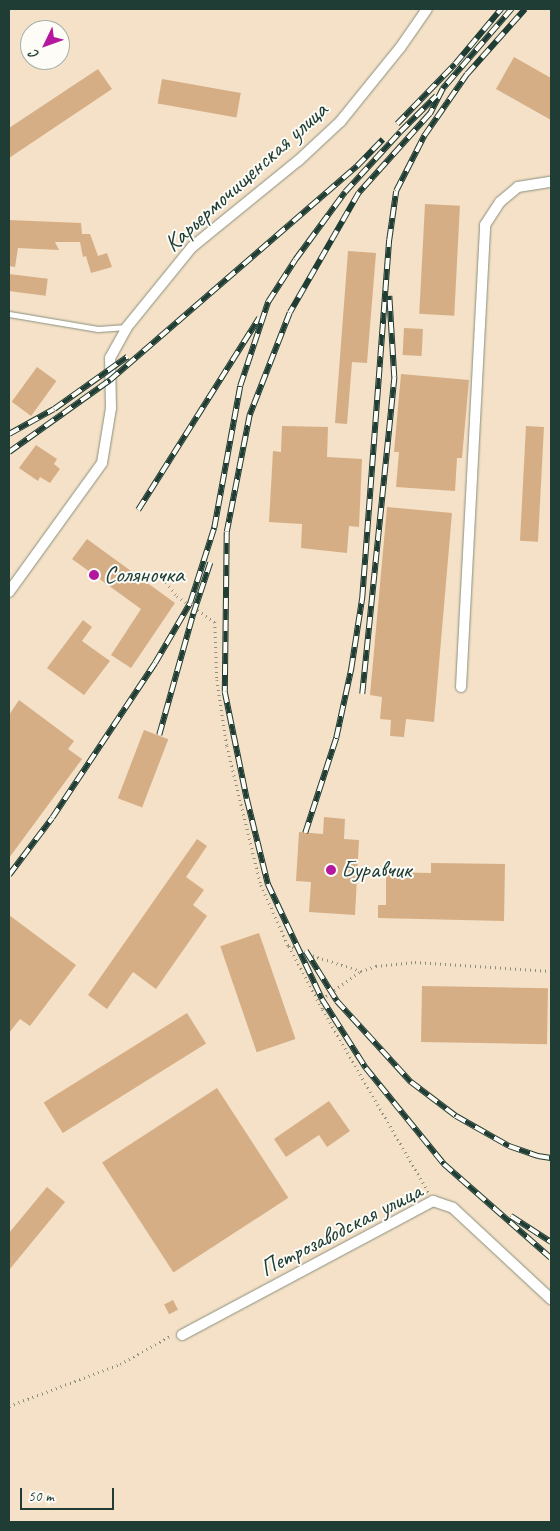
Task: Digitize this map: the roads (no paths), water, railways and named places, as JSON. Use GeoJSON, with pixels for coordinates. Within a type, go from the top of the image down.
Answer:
{"type":"FeatureCollection","features":[{"type":"Feature","properties":{"kind":"street","name":"Карьермочищенская улица"},"geometry":{"type":"LineString","coordinates":[[9,592],[102,463],[111,408],[110,358],[127,327],[192,247],[277,179],[340,122],[400,48],[427,9]]}},
{"type":"Feature","properties":{"kind":"street"},"geometry":{"type":"LineString","coordinates":[[461,687],[485,225],[500,202],[518,187],[551,182]]}},
{"type":"Feature","properties":{"kind":"street","name":"Петрозаводская улица"},"geometry":{"type":"LineString","coordinates":[[178,1335],[433,1201],[453,1208],[551,1299]]}},
{"type":"Feature","properties":{"kind":"lane"},"geometry":{"type":"LineString","coordinates":[[9,314],[98,330],[127,327]]}},
{"type":"Feature","properties":{"kind":"railway"},"geometry":{"type":"LineString","coordinates":[[397,124],[455,64],[501,9]]}},
{"type":"Feature","properties":{"kind":"railway"},"geometry":{"type":"LineString","coordinates":[[512,9],[443,89],[430,114],[359,193],[290,313],[250,415],[227,532],[225,692],[247,799],[268,884],[322,999],[366,1068],[444,1164],[551,1258]]}},
{"type":"Feature","properties":{"kind":"railway"},"geometry":{"type":"LineString","coordinates":[[305,833],[336,738],[351,669],[362,598],[389,240],[396,191],[424,136],[467,74],[525,9]]}},
{"type":"Feature","properties":{"kind":"railway"},"geometry":{"type":"LineString","coordinates":[[9,875],[52,818],[155,663],[190,603],[214,528],[240,386],[268,302],[295,260],[345,192],[436,96]]}},
{"type":"Feature","properties":{"kind":"railway"},"geometry":{"type":"LineString","coordinates":[[9,452],[110,380],[357,166],[383,139]]}},
{"type":"Feature","properties":{"kind":"railway"},"geometry":{"type":"LineString","coordinates":[[362,694],[394,377],[389,296]]}},
{"type":"Feature","properties":{"kind":"railway"},"geometry":{"type":"LineString","coordinates":[[138,510],[259,318]]}},
{"type":"Feature","properties":{"kind":"railway"},"geometry":{"type":"LineString","coordinates":[[9,434],[54,409],[127,357]]}},
{"type":"Feature","properties":{"kind":"railway"},"geometry":{"type":"LineString","coordinates":[[159,735],[193,614],[210,563]]}},
{"type":"Feature","properties":{"kind":"railway"},"geometry":{"type":"LineString","coordinates":[[306,951],[337,1001],[411,1082],[456,1116],[509,1146],[538,1156],[551,1158]]}},
{"type":"Feature","properties":{"kind":"railway"},"geometry":{"type":"LineString","coordinates":[[511,1216],[551,1242]]}},
{"type":"Feature","properties":{"kind":"place","name":"Соляночка"},"geometry":{"type":"Point","coordinates":[94,575]}},
{"type":"Feature","properties":{"kind":"place","name":"Буравчик"},"geometry":{"type":"Point","coordinates":[331,870]}}]}
